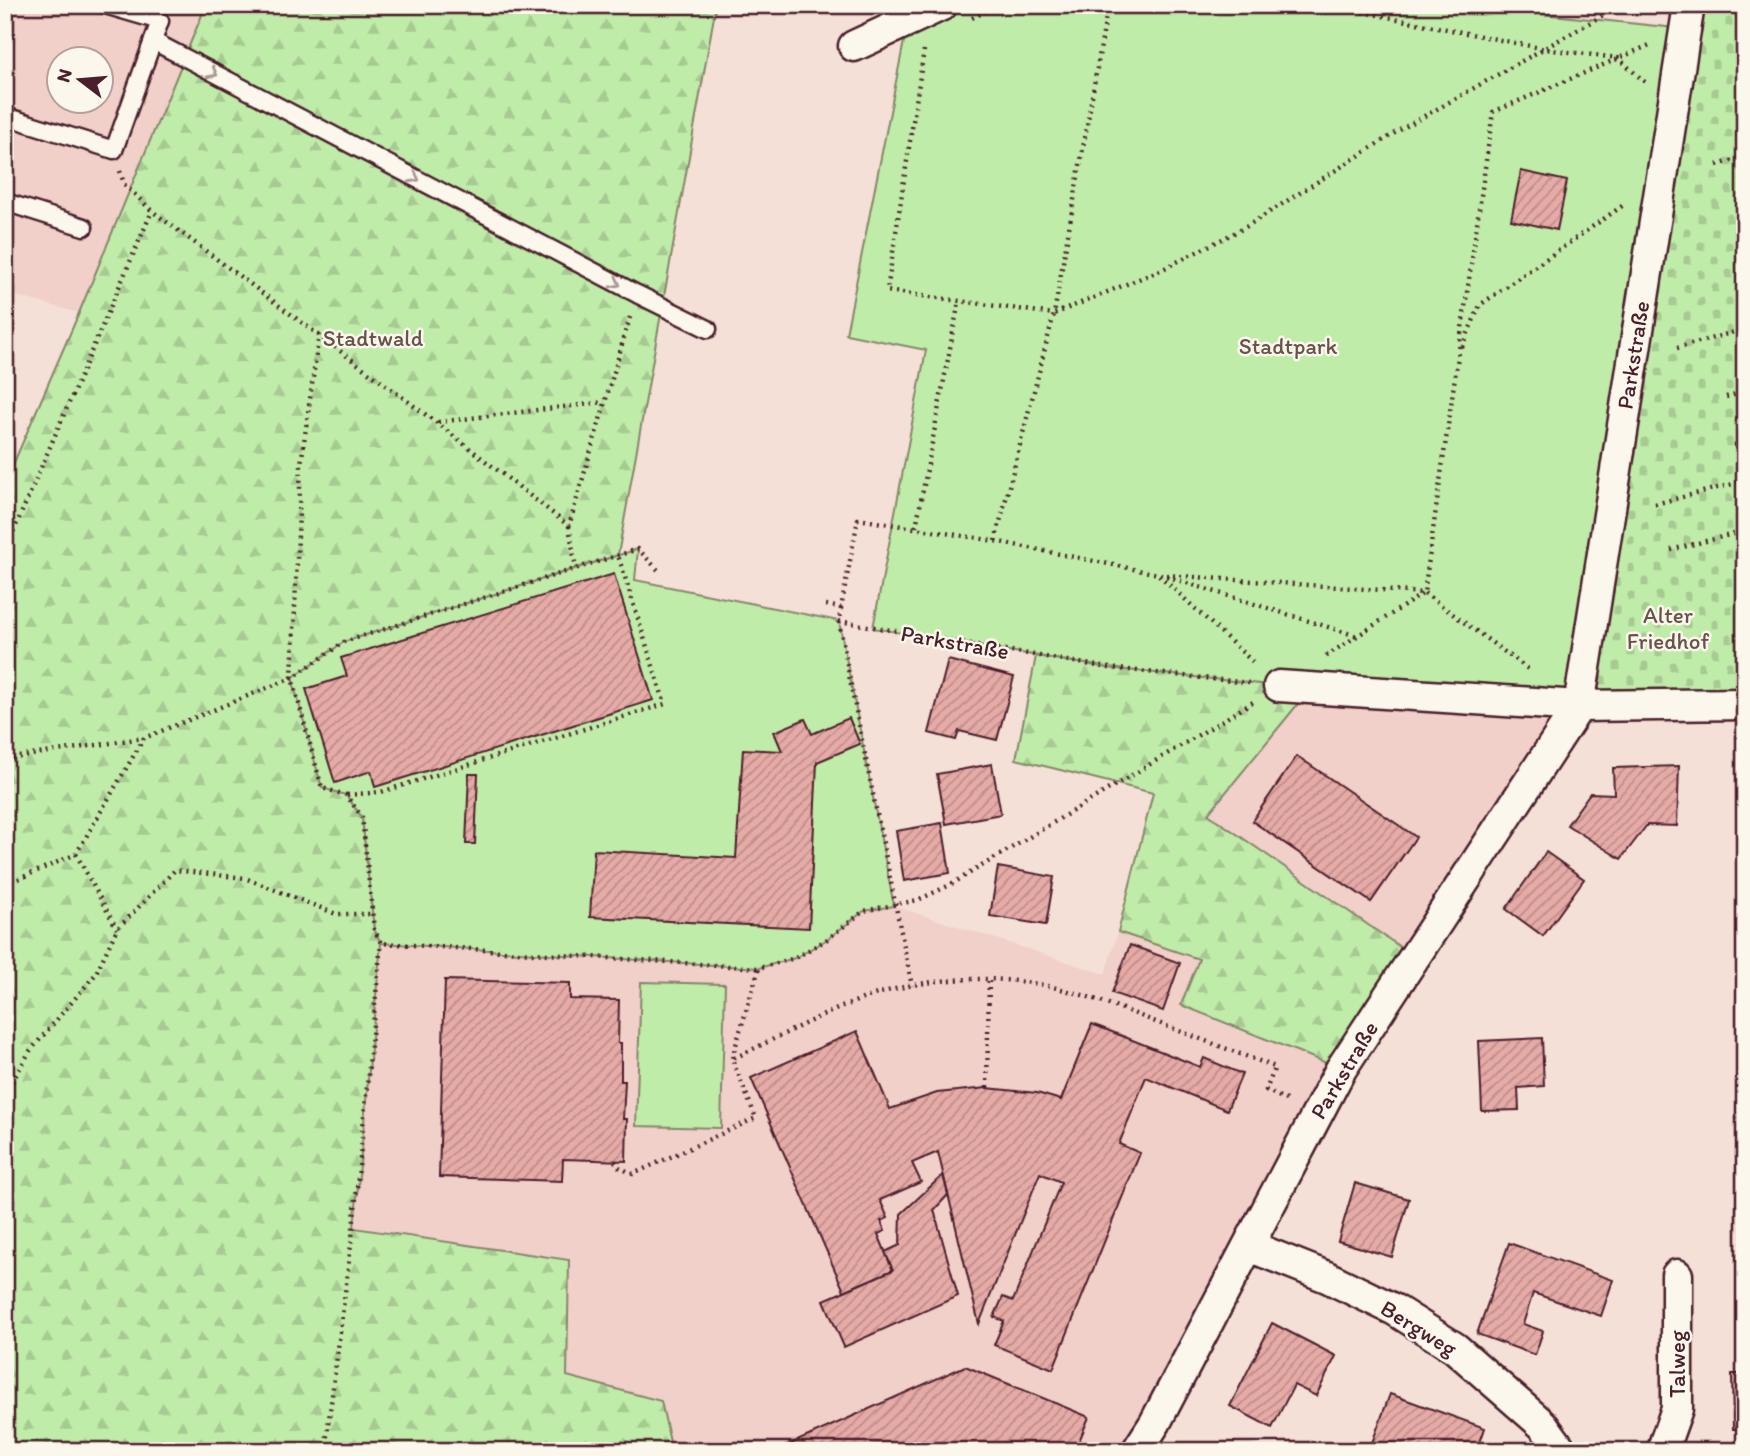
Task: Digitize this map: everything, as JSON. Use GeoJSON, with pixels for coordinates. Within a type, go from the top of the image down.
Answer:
{"type":"FeatureCollection","features":[{"type":"Feature","properties":{"kind":"street"},"geometry":{"type":"LineString","coordinates":[[854,46],[952,14]]}},
{"type":"Feature","properties":{"kind":"street","name":"Parkstraße"},"geometry":{"type":"LineString","coordinates":[[1137,1451],[1155,1423],[1341,1069],[1579,706],[1687,17]]}},
{"type":"Feature","properties":{"kind":"street"},"geometry":{"type":"LineString","coordinates":[[1279,686],[1579,706],[1745,704]]}},
{"type":"Feature","properties":{"kind":"street","name":"Bergweg"},"geometry":{"type":"LineString","coordinates":[[1249,1245],[1395,1310],[1445,1342],[1543,1425],[1562,1451]]}},
{"type":"Feature","properties":{"kind":"street","name":"Talweg"},"geometry":{"type":"LineString","coordinates":[[1662,1451],[1677,1409],[1677,1275]]}},
{"type":"Feature","properties":{"kind":"lane"},"geometry":{"type":"LineString","coordinates":[[5,116],[114,150],[160,21],[104,5]]}},
{"type":"Feature","properties":{"kind":"lane"},"geometry":{"type":"LineString","coordinates":[[153,41],[708,329]]}},
{"type":"Feature","properties":{"kind":"lane"},"geometry":{"type":"LineString","coordinates":[[5,202],[84,227]]}},
{"type":"Feature","properties":{"kind":"path"},"geometry":{"type":"LineString","coordinates":[[952,14],[998,5]]}},
{"type":"Feature","properties":{"kind":"path"},"geometry":{"type":"LineString","coordinates":[[995,541],[1054,314],[1108,5]]}},
{"type":"Feature","properties":{"kind":"path"},"geometry":{"type":"LineString","coordinates":[[1328,5],[1545,49],[1618,58],[1672,106]]}},
{"type":"Feature","properties":{"kind":"path"},"geometry":{"type":"LineString","coordinates":[[925,40],[887,291],[1054,314],[1163,269],[1244,228],[1398,131],[1621,5]]}},
{"type":"Feature","properties":{"kind":"path"},"geometry":{"type":"LineString","coordinates":[[912,986],[839,621],[858,519],[995,541],[1158,574],[1358,636],[1424,593],[1493,112],[1618,58],[1687,17]]}},
{"type":"Feature","properties":{"kind":"path"},"geometry":{"type":"LineString","coordinates":[[114,150],[124,184],[152,211],[437,423],[569,526]]}},
{"type":"Feature","properties":{"kind":"path"},"geometry":{"type":"LineString","coordinates":[[1717,164],[1745,157]]}},
{"type":"Feature","properties":{"kind":"path"},"geometry":{"type":"LineString","coordinates":[[1459,354],[1480,305],[1660,180]]}},
{"type":"Feature","properties":{"kind":"path"},"geometry":{"type":"LineString","coordinates":[[5,551],[152,211]]}},
{"type":"Feature","properties":{"kind":"path"},"geometry":{"type":"LineString","coordinates":[[576,568],[569,526],[637,294]]}},
{"type":"Feature","properties":{"kind":"path"},"geometry":{"type":"LineString","coordinates":[[916,528],[959,301]]}},
{"type":"Feature","properties":{"kind":"path"},"geometry":{"type":"LineString","coordinates":[[1677,348],[1745,329]]}},
{"type":"Feature","properties":{"kind":"path"},"geometry":{"type":"LineString","coordinates":[[319,334],[301,464],[292,678],[322,788],[346,795],[381,792],[666,704],[618,555]]}},
{"type":"Feature","properties":{"kind":"path"},"geometry":{"type":"LineString","coordinates":[[1726,397],[1745,392]]}},
{"type":"Feature","properties":{"kind":"path"},"geometry":{"type":"LineString","coordinates":[[437,423],[605,402]]}},
{"type":"Feature","properties":{"kind":"path"},"geometry":{"type":"LineString","coordinates":[[1734,445],[1745,443]]}},
{"type":"Feature","properties":{"kind":"path"},"geometry":{"type":"LineString","coordinates":[[1655,504],[1745,481]]}},
{"type":"Feature","properties":{"kind":"path"},"geometry":{"type":"LineString","coordinates":[[1671,550],[1745,531]]}},
{"type":"Feature","properties":{"kind":"path"},"geometry":{"type":"LineString","coordinates":[[5,760],[144,738],[292,678],[344,642],[638,549],[659,571]]}},
{"type":"Feature","properties":{"kind":"path"},"geometry":{"type":"LineString","coordinates":[[1158,574],[1424,593],[1535,674]]}},
{"type":"Feature","properties":{"kind":"path"},"geometry":{"type":"LineString","coordinates":[[381,943],[759,968],[795,958],[826,940],[864,911],[918,900],[950,885],[1279,686],[1158,574]]}},
{"type":"Feature","properties":{"kind":"path"},"geometry":{"type":"LineString","coordinates":[[826,605],[841,608]]}},
{"type":"Feature","properties":{"kind":"path","name":"Parkstraße"},"geometry":{"type":"LineString","coordinates":[[839,621],[1109,668],[1279,686]]}},
{"type":"Feature","properties":{"kind":"path"},"geometry":{"type":"LineString","coordinates":[[5,885],[76,854],[144,738]]}},
{"type":"Feature","properties":{"kind":"path"},"geometry":{"type":"LineString","coordinates":[[326,1451],[354,1229],[381,943],[374,929],[362,817],[346,795]]}},
{"type":"Feature","properties":{"kind":"path"},"geometry":{"type":"LineString","coordinates":[[76,854],[117,929]]}},
{"type":"Feature","properties":{"kind":"path"},"geometry":{"type":"LineString","coordinates":[[5,1094],[30,1051],[95,975],[117,929],[175,870],[245,878],[336,914],[372,914]]}},
{"type":"Feature","properties":{"kind":"path"},"geometry":{"type":"LineString","coordinates":[[615,1160],[619,1167],[633,1174],[756,1118],[732,1059],[759,968]]}},
{"type":"Feature","properties":{"kind":"path"},"geometry":{"type":"LineString","coordinates":[[732,1059],[844,1007],[879,994],[951,979],[1025,982],[1074,993],[1275,1067],[1266,1090],[1316,1114]]}},
{"type":"Feature","properties":{"kind":"path"},"geometry":{"type":"LineString","coordinates":[[987,1088],[989,979]]}},
{"type":"Feature","properties":{"kind":"shaded area"},"geometry":{"type":"Polygon","coordinates":[[[5,5],[206,5],[79,313],[5,293],[5,5]]]}},
{"type":"Feature","properties":{"kind":"shaded area"},"geometry":{"type":"Polygon","coordinates":[[[1311,688],[1579,706],[1413,956],[1208,814],[1311,688]]]}},
{"type":"Feature","properties":{"kind":"shaded area"},"geometry":{"type":"Polygon","coordinates":[[[894,906],[1105,974],[1118,932],[1199,959],[1181,1004],[1341,1069],[1137,1451],[672,1451],[661,1401],[567,1376],[353,1229],[381,943],[759,968],[826,940],[864,911],[894,906]]]}},
{"type":"Feature","properties":{"kind":"green space","name":"Stadtwald"},"geometry":{"type":"Polygon","coordinates":[[[206,5],[716,5],[618,555],[344,642],[346,795],[362,817],[374,929],[381,943],[354,1228],[569,1260],[567,1376],[661,1401],[672,1451],[5,1451],[5,483],[79,313],[206,5]]]}},
{"type":"Feature","properties":{"kind":"green space","name":"Stadtpark"},"geometry":{"type":"Polygon","coordinates":[[[942,5],[1455,5],[1685,29],[1579,706],[1279,686],[1109,668],[873,628],[926,350],[846,334],[908,21],[942,5]]]}},
{"type":"Feature","properties":{"kind":"green space","name":"Alter Friedhof"},"geometry":{"type":"Polygon","coordinates":[[[1689,5],[1745,5],[1745,704],[1579,706],[1689,5]]]}},
{"type":"Feature","properties":{"kind":"green space"},"geometry":{"type":"Polygon","coordinates":[[[638,549],[635,580],[839,621],[894,906],[864,911],[826,940],[795,958],[759,968],[381,943],[374,929],[362,817],[346,795],[322,788],[292,678],[344,642],[638,549]]]}},
{"type":"Feature","properties":{"kind":"green space"},"geometry":{"type":"Polygon","coordinates":[[[1036,656],[1109,668],[1311,688],[1208,814],[1413,956],[1341,1069],[1181,1005],[1199,959],[1118,932],[1153,793],[1016,759],[1036,656]]]}},
{"type":"Feature","properties":{"kind":"green space"},"geometry":{"type":"Polygon","coordinates":[[[641,982],[725,984],[721,1128],[636,1126],[641,982]]]}},
{"type":"Feature","properties":{"kind":"building"},"geometry":{"type":"Polygon","coordinates":[[[1521,171],[1567,181],[1557,230],[1511,220],[1521,171]]]}},
{"type":"Feature","properties":{"kind":"building"},"geometry":{"type":"Polygon","coordinates":[[[614,574],[653,700],[375,787],[371,771],[335,783],[306,689],[347,676],[341,658],[614,574]]]}},
{"type":"Feature","properties":{"kind":"building"},"geometry":{"type":"Polygon","coordinates":[[[948,660],[1014,677],[997,740],[959,731],[956,740],[929,733],[948,660]]]}},
{"type":"Feature","properties":{"kind":"building"},"geometry":{"type":"Polygon","coordinates":[[[849,718],[860,744],[817,762],[809,928],[590,917],[594,850],[736,858],[743,749],[782,751],[774,732],[805,719],[812,734],[849,718]]]}},
{"type":"Feature","properties":{"kind":"building"},"geometry":{"type":"Polygon","coordinates":[[[1297,756],[1416,837],[1371,902],[1252,821],[1297,756]]]}},
{"type":"Feature","properties":{"kind":"building"},"geometry":{"type":"Polygon","coordinates":[[[992,764],[1001,814],[946,824],[937,774],[992,764]]]}},
{"type":"Feature","properties":{"kind":"building"},"geometry":{"type":"Polygon","coordinates":[[[1679,766],[1677,826],[1647,825],[1621,859],[1567,825],[1590,793],[1614,794],[1613,768],[1679,766]]]}},
{"type":"Feature","properties":{"kind":"building"},"geometry":{"type":"Polygon","coordinates":[[[469,774],[478,774],[475,844],[466,844],[469,774]]]}},
{"type":"Feature","properties":{"kind":"building"},"geometry":{"type":"Polygon","coordinates":[[[942,823],[950,873],[904,881],[896,831],[942,823]]]}},
{"type":"Feature","properties":{"kind":"building"},"geometry":{"type":"Polygon","coordinates":[[[1546,852],[1584,879],[1543,936],[1506,909],[1546,852]]]}},
{"type":"Feature","properties":{"kind":"building"},"geometry":{"type":"Polygon","coordinates":[[[998,867],[1054,877],[1046,925],[990,916],[998,867]]]}},
{"type":"Feature","properties":{"kind":"building"},"geometry":{"type":"Polygon","coordinates":[[[1130,945],[1180,963],[1163,1011],[1112,993],[1130,945]]]}},
{"type":"Feature","properties":{"kind":"building"},"geometry":{"type":"Polygon","coordinates":[[[445,980],[570,983],[570,999],[619,1000],[618,1043],[621,1043],[621,1081],[625,1081],[623,1119],[627,1119],[626,1161],[563,1159],[562,1181],[439,1177],[445,980]]]}},
{"type":"Feature","properties":{"kind":"building"},"geometry":{"type":"Polygon","coordinates":[[[1092,1024],[1200,1067],[1204,1058],[1242,1074],[1227,1110],[1146,1077],[1119,1144],[1140,1153],[1053,1369],[994,1345],[1004,1321],[994,1317],[1003,1297],[1013,1301],[1061,1182],[1040,1173],[979,1324],[938,1152],[912,1163],[921,1182],[880,1200],[888,1218],[881,1221],[885,1231],[878,1234],[893,1270],[844,1291],[751,1078],[857,1031],[890,1109],[937,1093],[987,1088],[1037,1093],[1061,1100],[1092,1024]]]}},
{"type":"Feature","properties":{"kind":"building"},"geometry":{"type":"Polygon","coordinates":[[[1542,1038],[1544,1086],[1518,1088],[1519,1110],[1482,1111],[1479,1041],[1542,1038]]]}},
{"type":"Feature","properties":{"kind":"building"},"geometry":{"type":"Polygon","coordinates":[[[943,1175],[948,1195],[934,1210],[958,1296],[844,1347],[824,1300],[893,1270],[885,1252],[900,1245],[901,1214],[943,1175]]]}},
{"type":"Feature","properties":{"kind":"building"},"geometry":{"type":"Polygon","coordinates":[[[1355,1183],[1409,1199],[1392,1257],[1338,1241],[1355,1183]]]}},
{"type":"Feature","properties":{"kind":"building"},"geometry":{"type":"Polygon","coordinates":[[[1509,1243],[1613,1280],[1601,1316],[1533,1293],[1523,1324],[1543,1331],[1535,1355],[1477,1334],[1509,1243]]]}},
{"type":"Feature","properties":{"kind":"building"},"geometry":{"type":"Polygon","coordinates":[[[1272,1323],[1336,1356],[1316,1396],[1294,1385],[1272,1428],[1230,1406],[1272,1323]]]}},
{"type":"Feature","properties":{"kind":"building"},"geometry":{"type":"Polygon","coordinates":[[[965,1366],[1089,1417],[1075,1451],[788,1451],[786,1446],[965,1366]]]}},
{"type":"Feature","properties":{"kind":"building"},"geometry":{"type":"Polygon","coordinates":[[[1732,1374],[1745,1374],[1745,1429],[1733,1429],[1732,1374]]]}},
{"type":"Feature","properties":{"kind":"building"},"geometry":{"type":"Polygon","coordinates":[[[1390,1394],[1485,1428],[1477,1451],[1415,1451],[1408,1448],[1407,1451],[1369,1451],[1390,1394]]]}}]}
